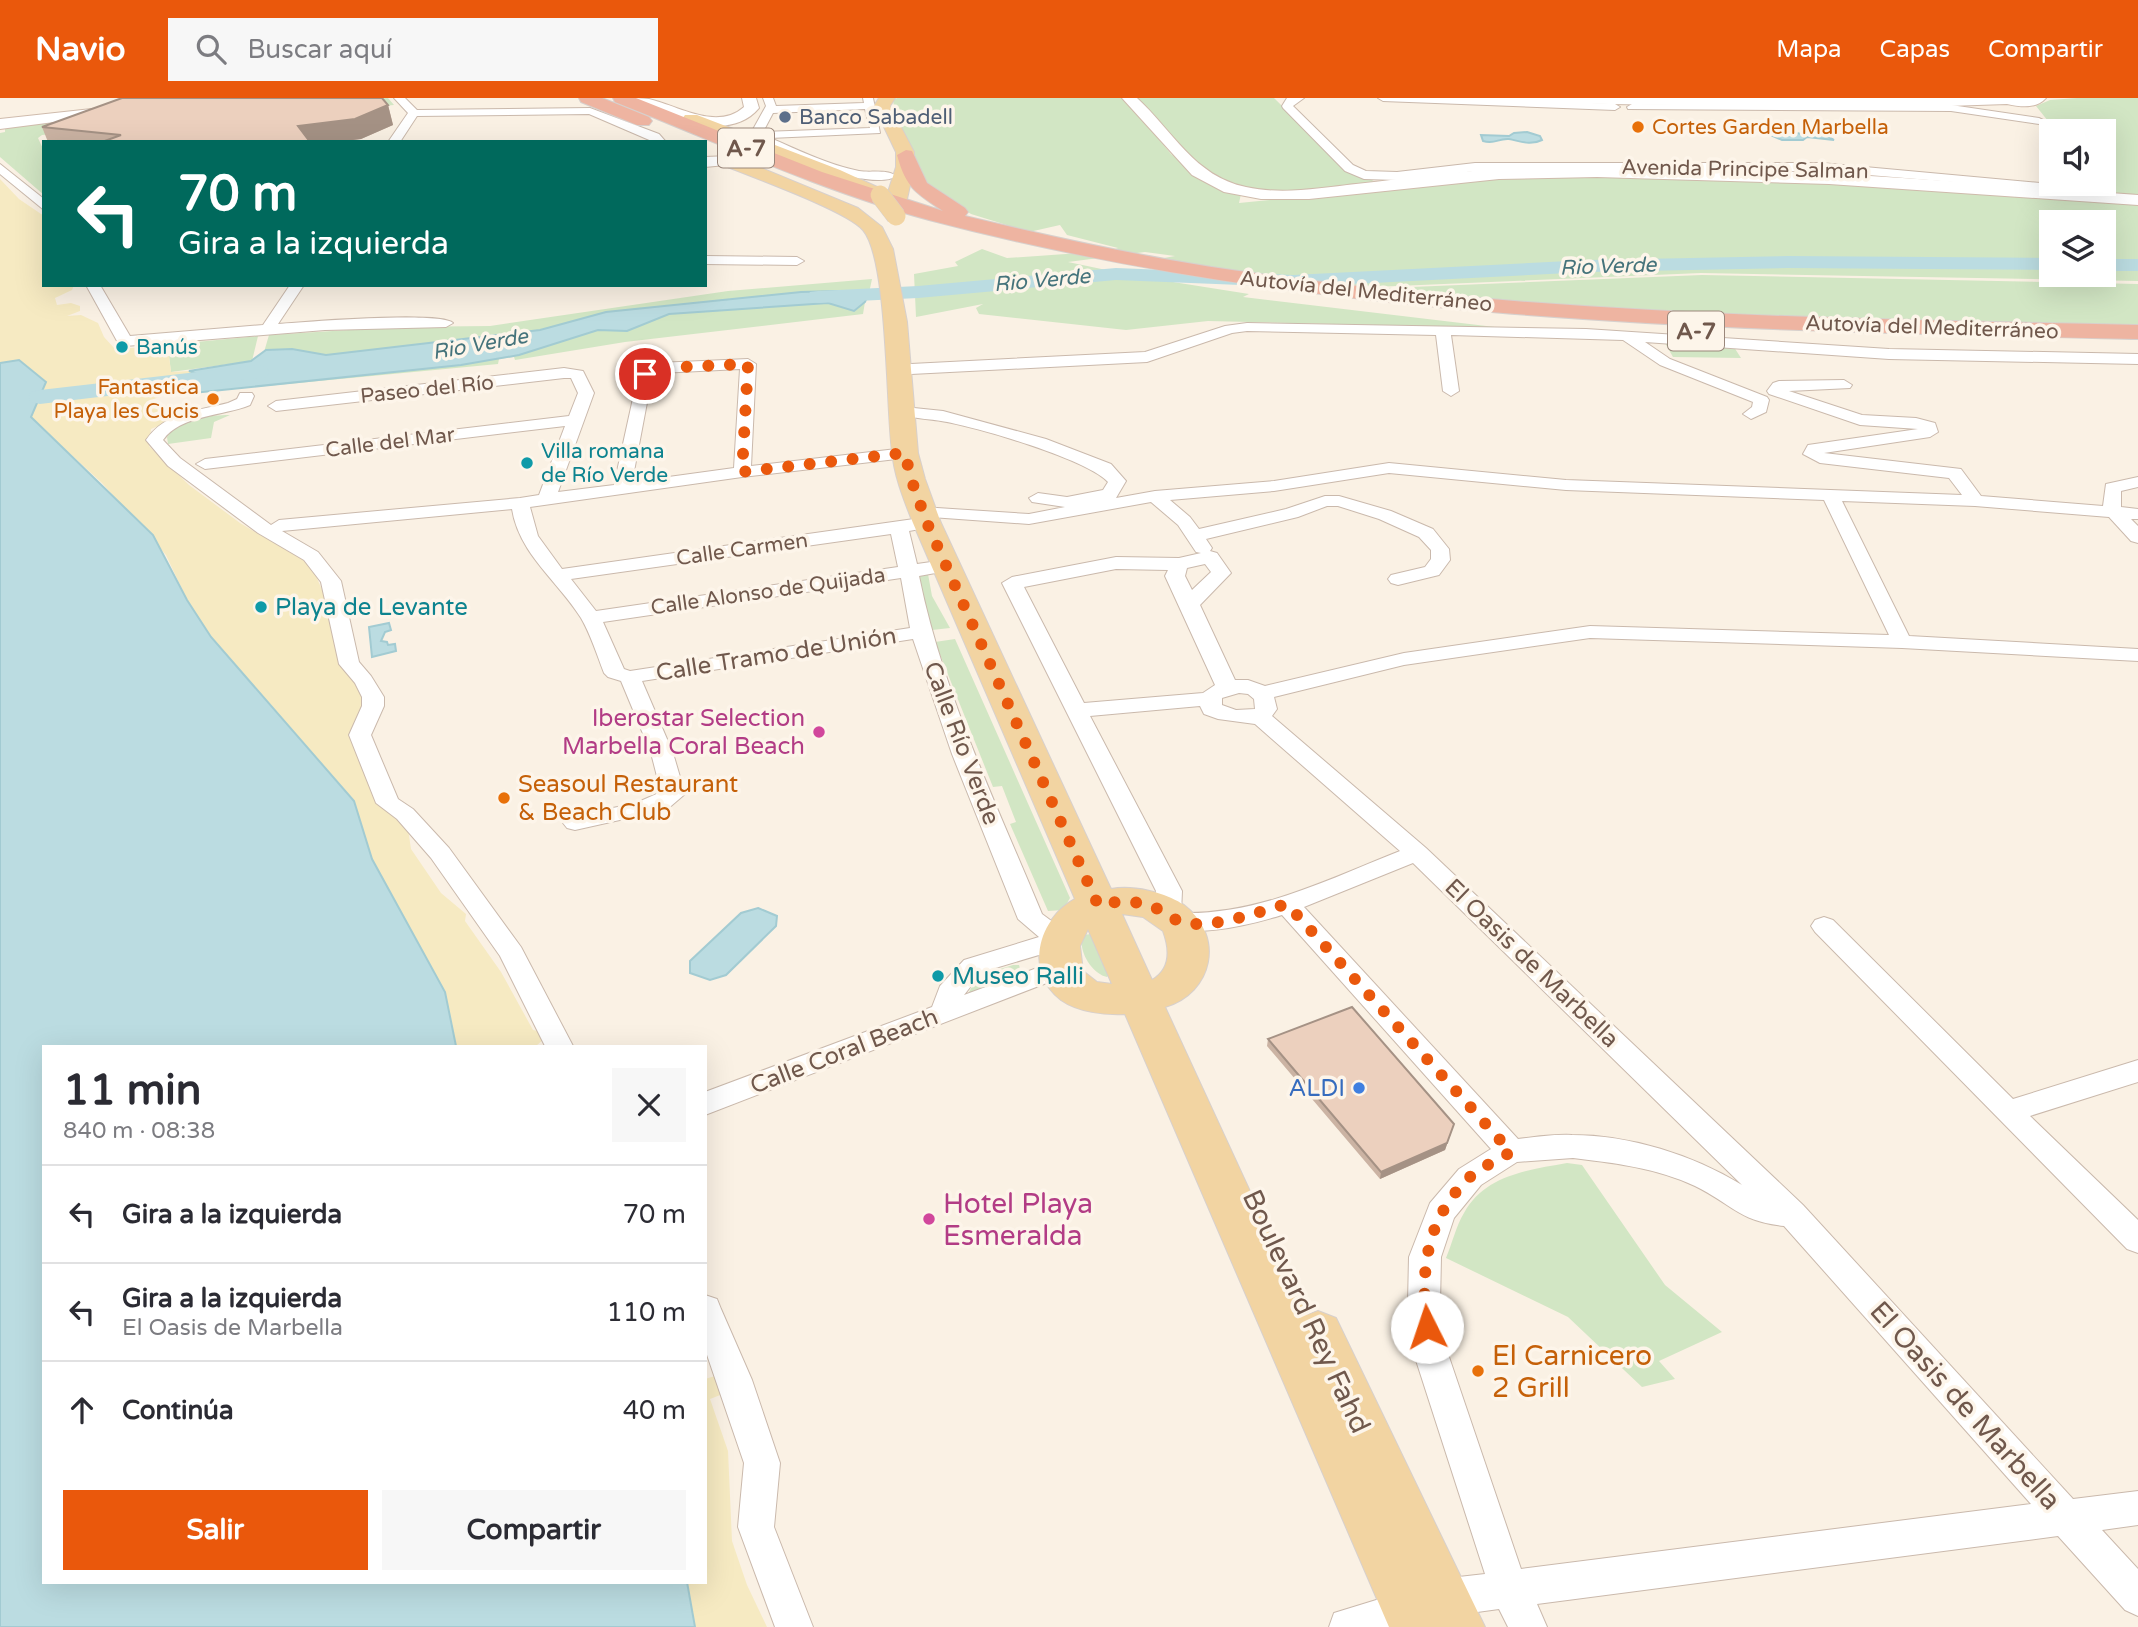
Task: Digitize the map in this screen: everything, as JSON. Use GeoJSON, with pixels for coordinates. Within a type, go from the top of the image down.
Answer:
{"type":"FeatureCollection","features":[{"type":"Feature","properties":{"kind":"highway","name":"Autovía del Mediterráneo"},"geometry":{"type":"LineString","coordinates":[[587,98],[684,140]]}},
{"type":"Feature","properties":{"kind":"highway","name":"Autovía del Mediterráneo"},"geometry":{"type":"LineString","coordinates":[[621,98],[888,205],[933,214],[1039,247],[1084,251],[1234,277],[1387,296],[1564,312],[1730,320],[2138,332]]}},
{"type":"Feature","properties":{"kind":"highway","name":"Autovía del Mediterráneo"},"geometry":{"type":"LineString","coordinates":[[719,155],[897,216],[1199,282],[1344,302],[1556,323],[1679,331],[1880,340],[2138,346]]}},
{"type":"Feature","properties":{"kind":"highway"},"geometry":{"type":"LineString","coordinates":[[906,155],[914,180],[941,203],[1039,247]]}},
{"type":"Feature","properties":{"kind":"main road"},"geometry":{"type":"LineString","coordinates":[[875,101],[882,106],[906,155],[906,164],[888,205],[901,322],[911,369],[921,521],[1108,903]]}},
{"type":"Feature","properties":{"kind":"main road"},"geometry":{"type":"LineString","coordinates":[[685,106],[833,174],[888,205]]}},
{"type":"Feature","properties":{"kind":"main road"},"geometry":{"type":"LineString","coordinates":[[719,155],[840,206],[867,222],[879,237],[895,273]]}},
{"type":"Feature","properties":{"kind":"main road"},"geometry":{"type":"LineString","coordinates":[[901,322],[905,453],[921,521],[1108,903]]}},
{"type":"Feature","properties":{"kind":"main road"},"geometry":{"type":"LineString","coordinates":[[1108,903],[1144,904],[1178,930],[1186,970],[1180,981],[1149,996],[1105,1000],[1085,994],[1071,985],[1060,954],[1077,917],[1108,903]]}},
{"type":"Feature","properties":{"kind":"main road","name":"Boulevard Rey Fahd"},"geometry":{"type":"LineString","coordinates":[[1108,903],[1432,1615]]}},
{"type":"Feature","properties":{"kind":"street"},"geometry":{"type":"LineString","coordinates":[[398,98],[414,113],[590,111],[654,136],[658,140]]}},
{"type":"Feature","properties":{"kind":"street"},"geometry":{"type":"LineString","coordinates":[[634,98],[685,106],[723,120],[744,116],[752,108],[749,98]]}},
{"type":"Feature","properties":{"kind":"street"},"geometry":{"type":"LineString","coordinates":[[1129,98],[1146,114],[1172,149],[1192,167],[1228,188],[1258,194],[1320,193],[1476,175],[1656,172],[1926,183],[2138,200]]}},
{"type":"Feature","properties":{"kind":"street","name":"Avenida Principe Salman"},"geometry":{"type":"LineString","coordinates":[[1299,98],[1292,99],[1287,106],[1349,168],[1364,174],[1397,176],[1475,167],[1808,167],[2039,185]]}},
{"type":"Feature","properties":{"kind":"street"},"geometry":{"type":"LineString","coordinates":[[1383,98],[1621,105],[1951,108],[2042,125],[2032,100],[1877,104],[1621,105],[1465,98]]}},
{"type":"Feature","properties":{"kind":"street"},"geometry":{"type":"LineString","coordinates":[[1707,98],[1880,101],[1971,98]]}},
{"type":"Feature","properties":{"kind":"street"},"geometry":{"type":"LineString","coordinates":[[758,136],[876,131],[873,118],[875,101],[761,121]]}},
{"type":"Feature","properties":{"kind":"street"},"geometry":{"type":"LineString","coordinates":[[758,136],[769,104],[824,108],[873,118]]}},
{"type":"Feature","properties":{"kind":"street"},"geometry":{"type":"LineString","coordinates":[[0,117],[129,105]]}},
{"type":"Feature","properties":{"kind":"street"},"geometry":{"type":"LineString","coordinates":[[0,124],[129,105]]}},
{"type":"Feature","properties":{"kind":"street"},"geometry":{"type":"LineString","coordinates":[[395,140],[414,113]]}},
{"type":"Feature","properties":{"kind":"street"},"geometry":{"type":"LineString","coordinates":[[0,117],[8,120],[0,124]]}},
{"type":"Feature","properties":{"kind":"street"},"geometry":{"type":"LineString","coordinates":[[758,136],[854,173],[869,177],[890,176]]}},
{"type":"Feature","properties":{"kind":"street"},"geometry":{"type":"LineString","coordinates":[[0,168],[42,204]]}},
{"type":"Feature","properties":{"kind":"street"},"geometry":{"type":"LineString","coordinates":[[707,260],[797,261]]}},
{"type":"Feature","properties":{"kind":"street"},"geometry":{"type":"LineString","coordinates":[[94,287],[125,341],[268,328],[381,322],[446,323]]}},
{"type":"Feature","properties":{"kind":"street"},"geometry":{"type":"LineString","coordinates":[[268,328],[296,287]]}},
{"type":"Feature","properties":{"kind":"street"},"geometry":{"type":"LineString","coordinates":[[911,369],[1147,357],[1230,329],[1247,327],[1626,335],[1889,354],[2138,359]]}},
{"type":"Feature","properties":{"kind":"street"},"geometry":{"type":"LineString","coordinates":[[1443,331],[1451,391]]}},
{"type":"Feature","properties":{"kind":"street"},"geometry":{"type":"LineString","coordinates":[[1626,335],[1665,362],[1744,391],[1761,400],[1760,409],[1751,414]]}},
{"type":"Feature","properties":{"kind":"street"},"geometry":{"type":"LineString","coordinates":[[622,488],[645,374],[657,368],[748,364],[742,472]]}},
{"type":"Feature","properties":{"kind":"street","name":"Paseo del Río"},"geometry":{"type":"LineString","coordinates":[[213,413],[564,373],[577,374],[586,393],[575,420]]}},
{"type":"Feature","properties":{"kind":"street"},"geometry":{"type":"LineString","coordinates":[[1844,385],[1779,386],[1775,391],[1860,420],[1916,423],[1929,427],[1930,432],[1814,449],[1812,454],[1820,458],[1955,472],[1975,501]]}},
{"type":"Feature","properties":{"kind":"street"},"geometry":{"type":"LineString","coordinates":[[246,396],[244,402],[236,407],[166,426],[158,431],[154,440],[173,462],[265,529],[311,556],[331,581],[349,664],[364,680],[373,697],[373,706],[360,735],[388,803],[405,814],[440,853],[512,953],[558,1045]]}},
{"type":"Feature","properties":{"kind":"street"},"geometry":{"type":"LineString","coordinates":[[914,413],[943,416],[1040,443],[1105,467],[1117,481],[1110,494],[1067,502],[1038,498]]}},
{"type":"Feature","properties":{"kind":"street"},"geometry":{"type":"LineString","coordinates":[[547,498],[575,420]]}},
{"type":"Feature","properties":{"kind":"street","name":"Calle del Mar"},"geometry":{"type":"LineString","coordinates":[[205,464],[575,420]]}},
{"type":"Feature","properties":{"kind":"street"},"geometry":{"type":"LineString","coordinates":[[279,526],[520,503],[742,472],[905,453]]}},
{"type":"Feature","properties":{"kind":"street","name":"Calle Carmen"},"geometry":{"type":"LineString","coordinates":[[557,575],[921,521],[1029,519],[1155,496],[1274,486],[1389,468],[1566,485],[1975,501],[2138,514]]}},
{"type":"Feature","properties":{"kind":"street"},"geometry":{"type":"LineString","coordinates":[[2138,482],[2112,488],[2112,510],[2138,537]]}},
{"type":"Feature","properties":{"kind":"street"},"geometry":{"type":"LineString","coordinates":[[1830,494],[1902,642]]}},
{"type":"Feature","properties":{"kind":"street"},"geometry":{"type":"LineString","coordinates":[[1155,496],[1184,521],[1221,573],[1190,604]]}},
{"type":"Feature","properties":{"kind":"street"},"geometry":{"type":"LineString","coordinates":[[1195,536],[1230,530],[1325,500],[1339,501],[1410,525],[1426,533],[1440,549],[1441,560],[1432,571],[1398,579]]}},
{"type":"Feature","properties":{"kind":"street"},"geometry":{"type":"LineString","coordinates":[[520,503],[521,520],[533,546],[591,618],[615,673],[630,677],[662,753],[673,794],[662,804],[594,816],[575,823]]}},
{"type":"Feature","properties":{"kind":"street","name":"Calle Río Verde"},"geometry":{"type":"LineString","coordinates":[[921,521],[911,570],[926,650],[946,708],[1031,919],[1060,954]]}},
{"type":"Feature","properties":{"kind":"street"},"geometry":{"type":"LineString","coordinates":[[1210,557],[1179,564],[1116,562],[1012,583],[1169,891],[1178,930],[1198,939],[1227,920],[1287,904],[1417,853]]}},
{"type":"Feature","properties":{"kind":"street"},"geometry":{"type":"LineString","coordinates":[[1179,564],[1175,576],[1190,604],[1218,693],[1212,709],[1225,717],[1243,719],[1259,704],[1404,659],[1590,632],[1902,642],[2138,655]]}},
{"type":"Feature","properties":{"kind":"street","name":"Calle Alonso de Quijada"},"geometry":{"type":"LineString","coordinates":[[591,618],[945,566]]}},
{"type":"Feature","properties":{"kind":"street","name":"Calle Tramo de Unión"},"geometry":{"type":"LineString","coordinates":[[630,677],[922,632]]}},
{"type":"Feature","properties":{"kind":"street"},"geometry":{"type":"LineString","coordinates":[[1079,710],[1250,688],[1259,704]]}},
{"type":"Feature","properties":{"kind":"street","name":"El Oasis de Marbella"},"geometry":{"type":"LineString","coordinates":[[1259,704],[1792,1214],[2138,1597]]}},
{"type":"Feature","properties":{"kind":"street"},"geometry":{"type":"LineString","coordinates":[[1287,904],[1511,1152]]}},
{"type":"Feature","properties":{"kind":"street"},"geometry":{"type":"LineString","coordinates":[[1825,926],[2138,1240]]}},
{"type":"Feature","properties":{"kind":"street","name":"Calle Coral Beach"},"geometry":{"type":"LineString","coordinates":[[707,1103],[943,1013],[1060,954]]}},
{"type":"Feature","properties":{"kind":"street"},"geometry":{"type":"LineString","coordinates":[[2008,1112],[2138,1071]]}},
{"type":"Feature","properties":{"kind":"street"},"geometry":{"type":"LineString","coordinates":[[1528,1627],[1509,1589],[1430,1351],[1424,1303],[1425,1257],[1441,1212],[1470,1177],[1511,1152],[1573,1146],[1640,1155],[1706,1178],[1760,1211],[1792,1214]]}},
{"type":"Feature","properties":{"kind":"street"},"geometry":{"type":"LineString","coordinates":[[707,1314],[735,1380],[762,1463],[756,1527],[794,1627]]}},
{"type":"Feature","properties":{"kind":"street"},"geometry":{"type":"LineString","coordinates":[[1356,1626],[1432,1615],[1509,1589],[2138,1508]]}},
{"type":"Feature","properties":{"kind":"green space"},"geometry":{"type":"Polygon","coordinates":[[[243,98],[388,98],[394,105],[42,135],[38,138],[42,147],[42,193],[0,157],[0,133],[5,132],[5,127],[243,98]]]}},
{"type":"Feature","properties":{"kind":"green space"},"geometry":{"type":"Polygon","coordinates":[[[897,98],[1122,98],[1144,116],[1151,130],[1171,154],[1209,183],[1241,194],[1239,203],[1503,176],[1660,174],[2138,202],[2138,281],[2116,281],[2116,210],[2039,210],[2039,279],[1701,273],[1350,288],[1153,260],[1175,256],[1145,252],[1068,262],[1135,276],[1249,294],[1243,297],[1503,328],[1208,321],[1126,330],[979,314],[976,308],[983,304],[916,317],[914,274],[958,266],[955,262],[982,249],[1007,258],[1110,251],[1118,248],[1067,235],[1060,225],[1029,232],[971,214],[926,184],[895,113],[893,100],[897,98]]]}},
{"type":"Feature","properties":{"kind":"green space"},"geometry":{"type":"Polygon","coordinates":[[[1136,98],[1274,98],[1350,173],[1367,177],[1380,185],[1296,192],[1251,190],[1232,186],[1193,161],[1136,98]]]}},
{"type":"Feature","properties":{"kind":"green space"},"geometry":{"type":"Polygon","coordinates":[[[2138,98],[2138,198],[2116,196],[2116,119],[2046,119],[2036,106],[2050,100],[2138,98]]]}},
{"type":"Feature","properties":{"kind":"green space"},"geometry":{"type":"Polygon","coordinates":[[[1702,275],[2039,282],[2039,287],[2116,287],[2116,284],[2138,284],[2138,325],[1834,320],[1580,308],[1363,289],[1702,275]]]}},
{"type":"Feature","properties":{"kind":"green space"},"geometry":{"type":"Polygon","coordinates":[[[872,279],[869,293],[837,291],[606,312],[540,330],[326,355],[292,349],[264,352],[269,335],[396,327],[490,326],[728,291],[872,279]]]}},
{"type":"Feature","properties":{"kind":"green space"},"geometry":{"type":"Polygon","coordinates":[[[865,302],[863,314],[625,342],[515,360],[514,357],[499,359],[498,364],[256,387],[519,355],[598,330],[627,331],[669,314],[828,303],[854,311],[865,302]]]}},
{"type":"Feature","properties":{"kind":"green space"},"geometry":{"type":"Polygon","coordinates":[[[258,336],[252,361],[171,372],[169,356],[195,354],[196,342],[258,336]]]}},
{"type":"Feature","properties":{"kind":"green space"},"geometry":{"type":"Polygon","coordinates":[[[1665,343],[1732,344],[1741,358],[1673,357],[1665,343]]]}},
{"type":"Feature","properties":{"kind":"green space"},"geometry":{"type":"Polygon","coordinates":[[[230,415],[214,422],[211,438],[168,444],[167,437],[187,422],[204,417],[230,415]]]}},
{"type":"Feature","properties":{"kind":"green space"},"geometry":{"type":"Polygon","coordinates":[[[928,574],[932,596],[950,628],[932,630],[916,577],[928,574]]]}},
{"type":"Feature","properties":{"kind":"green space"},"geometry":{"type":"Polygon","coordinates":[[[955,639],[1070,898],[1063,910],[1048,911],[1010,824],[1016,822],[1002,786],[993,787],[935,642],[955,639]]]}},
{"type":"Feature","properties":{"kind":"green space"},"geometry":{"type":"Polygon","coordinates":[[[1091,934],[1109,975],[1107,977],[1091,966],[1084,954],[1083,935],[1091,934]]]}},
{"type":"Feature","properties":{"kind":"green space"},"geometry":{"type":"Polygon","coordinates":[[[1019,965],[1021,972],[1010,980],[989,990],[969,992],[978,976],[1019,965]]]}},
{"type":"Feature","properties":{"kind":"green space"},"geometry":{"type":"Polygon","coordinates":[[[1567,1163],[1582,1165],[1665,1285],[1722,1332],[1659,1361],[1675,1379],[1642,1387],[1568,1317],[1446,1258],[1461,1218],[1483,1190],[1509,1176],[1567,1163]]]}},
{"type":"Feature","properties":{"kind":"sand","name":"Playa de Levante"},"geometry":{"type":"Polygon","coordinates":[[[0,179],[19,199],[42,215],[42,287],[73,287],[55,298],[57,305],[71,303],[80,306],[80,311],[67,316],[81,315],[98,323],[104,337],[115,349],[195,344],[195,354],[169,356],[171,372],[189,371],[207,377],[184,389],[187,392],[170,393],[146,402],[145,409],[167,405],[173,410],[161,415],[161,420],[168,422],[151,429],[149,446],[189,485],[240,523],[303,560],[314,571],[366,694],[365,713],[354,730],[407,822],[411,849],[441,893],[466,914],[465,921],[501,972],[533,1030],[542,1032],[544,1039],[537,1045],[456,1045],[445,992],[372,859],[354,801],[211,637],[187,600],[166,555],[102,483],[30,417],[45,382],[19,360],[0,363],[0,179]]]}},
{"type":"Feature","properties":{"kind":"sand"},"geometry":{"type":"Polygon","coordinates":[[[722,1374],[728,1392],[710,1399],[728,1451],[732,1541],[747,1585],[767,1627],[695,1627],[687,1584],[707,1584],[707,1378],[722,1374]]]}},
{"type":"Feature","properties":{"kind":"water"},"geometry":{"type":"Polygon","coordinates":[[[1774,129],[1802,134],[1821,132],[1834,140],[1807,137],[1803,140],[1782,140],[1768,134],[1774,129]]]}},
{"type":"Feature","properties":{"kind":"water"},"geometry":{"type":"Polygon","coordinates":[[[1527,132],[1540,136],[1542,140],[1529,143],[1509,139],[1487,142],[1483,141],[1481,135],[1509,136],[1527,132]]]}},
{"type":"Feature","properties":{"kind":"water"},"geometry":{"type":"Polygon","coordinates":[[[801,292],[869,293],[865,302],[854,311],[828,303],[669,314],[627,331],[598,330],[519,355],[461,365],[193,393],[183,389],[206,377],[189,371],[251,361],[266,350],[292,349],[326,355],[540,330],[606,312],[801,292]]]}},
{"type":"Feature","properties":{"kind":"water"},"geometry":{"type":"Polygon","coordinates":[[[19,360],[46,382],[31,417],[153,535],[187,600],[211,637],[354,801],[372,859],[445,992],[456,1045],[42,1045],[42,1584],[687,1584],[695,1627],[0,1627],[0,363],[19,360]]]}},
{"type":"Feature","properties":{"kind":"water"},"geometry":{"type":"Polygon","coordinates":[[[389,623],[391,630],[385,632],[381,641],[387,642],[388,645],[395,644],[396,651],[372,657],[369,627],[389,623]]]}},
{"type":"Feature","properties":{"kind":"water"},"geometry":{"type":"Polygon","coordinates":[[[758,908],[777,916],[776,926],[726,975],[710,980],[690,973],[690,961],[741,913],[758,908]]]}},
{"type":"Feature","properties":{"kind":"building"},"geometry":{"type":"Polygon","coordinates":[[[122,98],[382,98],[388,105],[355,119],[298,126],[308,140],[107,140],[121,135],[42,127],[122,98]]]}},
{"type":"Feature","properties":{"kind":"building","name":"ALDI"},"geometry":{"type":"Polygon","coordinates":[[[1352,1007],[1454,1124],[1447,1143],[1381,1172],[1268,1039],[1352,1007]]]}},
{"type":"Feature","properties":{"kind":"waterway","name":"Rio Verde"},"geometry":{"type":"LineString","coordinates":[[818,297],[918,292],[1116,274],[1293,281],[1589,266],[1787,262],[2039,264]]}},
{"type":"Feature","properties":{"kind":"waterway","name":"Rio Verde"},"geometry":{"type":"LineString","coordinates":[[2116,265],[2138,265]]}},
{"type":"Feature","properties":{"kind":"waterway","name":"Rio Verde"},"geometry":{"type":"LineString","coordinates":[[40,397],[258,372]]}},
{"type":"Feature","properties":{"kind":"place","name":"Banco Sabadell"},"geometry":{"type":"Point","coordinates":[785,117]}},
{"type":"Feature","properties":{"kind":"place","name":"Cortes Garden Marbella"},"geometry":{"type":"Point","coordinates":[1638,127]}},
{"type":"Feature","properties":{"kind":"place","name":"Banús"},"geometry":{"type":"Point","coordinates":[122,347]}},
{"type":"Feature","properties":{"kind":"place","name":"Fantastica Playa les Cucis"},"geometry":{"type":"Point","coordinates":[213,399]}},
{"type":"Feature","properties":{"kind":"place","name":"Villa romana de Río Verde"},"geometry":{"type":"Point","coordinates":[527,463]}},
{"type":"Feature","properties":{"kind":"place","name":"Playa de Levante"},"geometry":{"type":"Point","coordinates":[261,607]}},
{"type":"Feature","properties":{"kind":"place","name":"Iberostar Selection Marbella Coral Beach"},"geometry":{"type":"Point","coordinates":[819,732]}},
{"type":"Feature","properties":{"kind":"place","name":"Seasoul Restaurant & Beach Club"},"geometry":{"type":"Point","coordinates":[504,798]}},
{"type":"Feature","properties":{"kind":"place","name":"Museo Ralli"},"geometry":{"type":"Point","coordinates":[938,976]}},
{"type":"Feature","properties":{"kind":"place","name":"ALDI"},"geometry":{"type":"Point","coordinates":[1359,1088]}},
{"type":"Feature","properties":{"kind":"place","name":"Hotel Playa Esmeralda"},"geometry":{"type":"Point","coordinates":[929,1219]}},
{"type":"Feature","properties":{"kind":"place","name":"El Carnicero 2 Grill"},"geometry":{"type":"Point","coordinates":[1478,1371]}},
{"type":"Feature","properties":{"kind":"route"},"geometry":{"type":"LineString","coordinates":[[645,374],[657,368],[748,364],[742,472],[905,453],[911,479],[945,566],[1098,905],[1131,901],[1157,908],[1178,921],[1196,924],[1227,920],[1287,904],[1511,1152],[1470,1177],[1441,1212],[1425,1257],[1424,1303],[1427,1327]]}}]}
